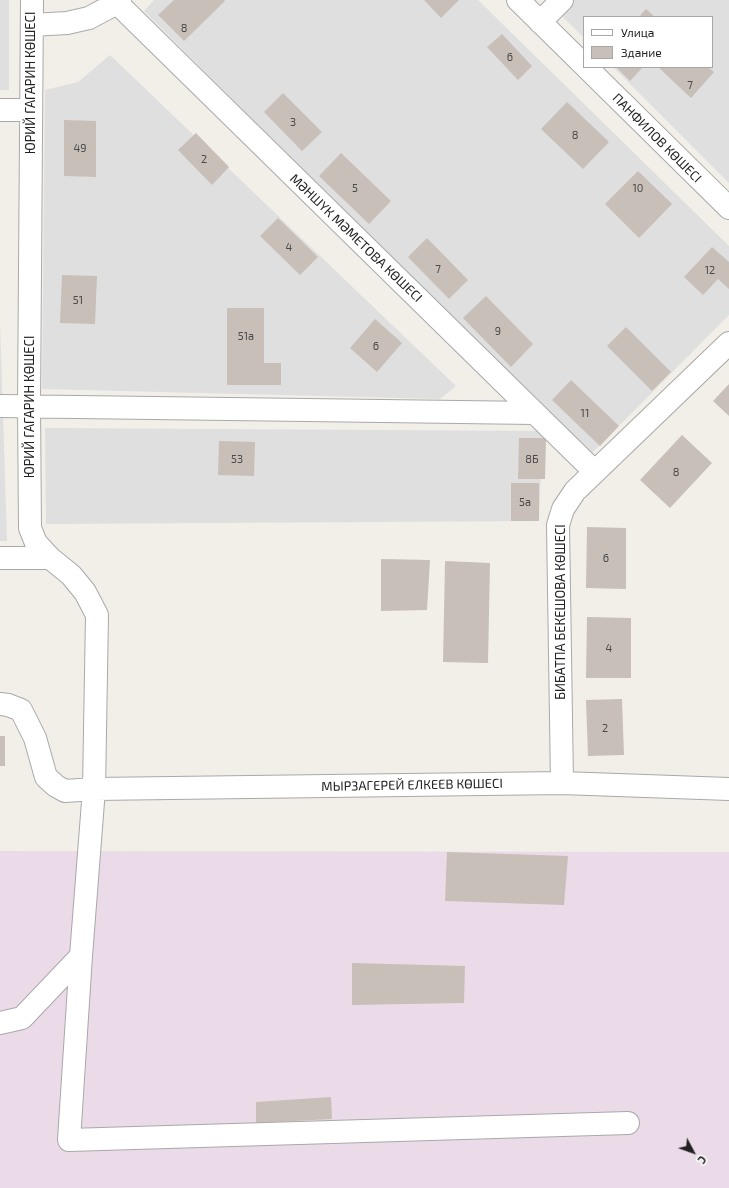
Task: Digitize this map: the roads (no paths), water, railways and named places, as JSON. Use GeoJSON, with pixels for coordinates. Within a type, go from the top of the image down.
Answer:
{"type":"FeatureCollection","features":[{"type":"Feature","properties":{"kind":"street","name":"ЮРИЙ ГАГАРИН КӨШЕСІ"},"geometry":{"type":"LineString","coordinates":[[32,0],[29,406],[30,528],[36,543],[50,558],[71,575],[85,592],[96,615],[94,789],[80,956],[69,1140],[628,1123]]}},
{"type":"Feature","properties":{"kind":"street","name":"ПАНФИЛОВ КӨШЕСІ"},"geometry":{"type":"LineString","coordinates":[[518,0],[583,64]]}},
{"type":"Feature","properties":{"kind":"street"},"geometry":{"type":"LineString","coordinates":[[540,22],[562,0]]}},
{"type":"Feature","properties":{"kind":"street"},"geometry":{"type":"LineString","coordinates":[[32,25],[67,23],[89,18],[118,2]]}},
{"type":"Feature","properties":{"kind":"street","name":"МӘНШҮК МӘМЕТОВА КӨШЕСІ"},"geometry":{"type":"LineString","coordinates":[[118,2],[595,472]]}},
{"type":"Feature","properties":{"kind":"street","name":"ПАНФИЛОВ КӨШЕСІ"},"geometry":{"type":"LineString","coordinates":[[587,68],[729,208]]}},
{"type":"Feature","properties":{"kind":"street"},"geometry":{"type":"LineString","coordinates":[[0,110],[31,110]]}},
{"type":"Feature","properties":{"kind":"street","name":"БИБАТПА БЕКЕШОВА КӨШЕСІ"},"geometry":{"type":"LineString","coordinates":[[562,783],[558,525],[563,509],[575,491],[729,342]]}},
{"type":"Feature","properties":{"kind":"street"},"geometry":{"type":"LineString","coordinates":[[0,406],[535,413]]}},
{"type":"Feature","properties":{"kind":"street"},"geometry":{"type":"LineString","coordinates":[[0,558],[50,558]]}},
{"type":"Feature","properties":{"kind":"street","name":"МЫРЗАГЕРЕЙ ЕЛКЕЕВ КӨШЕСІ"},"geometry":{"type":"LineString","coordinates":[[0,704],[22,710],[35,738],[46,777],[65,792],[94,789],[562,783],[729,789]]}},
{"type":"Feature","properties":{"kind":"street"},"geometry":{"type":"LineString","coordinates":[[0,1023],[22,1018],[80,956]]}}]}
